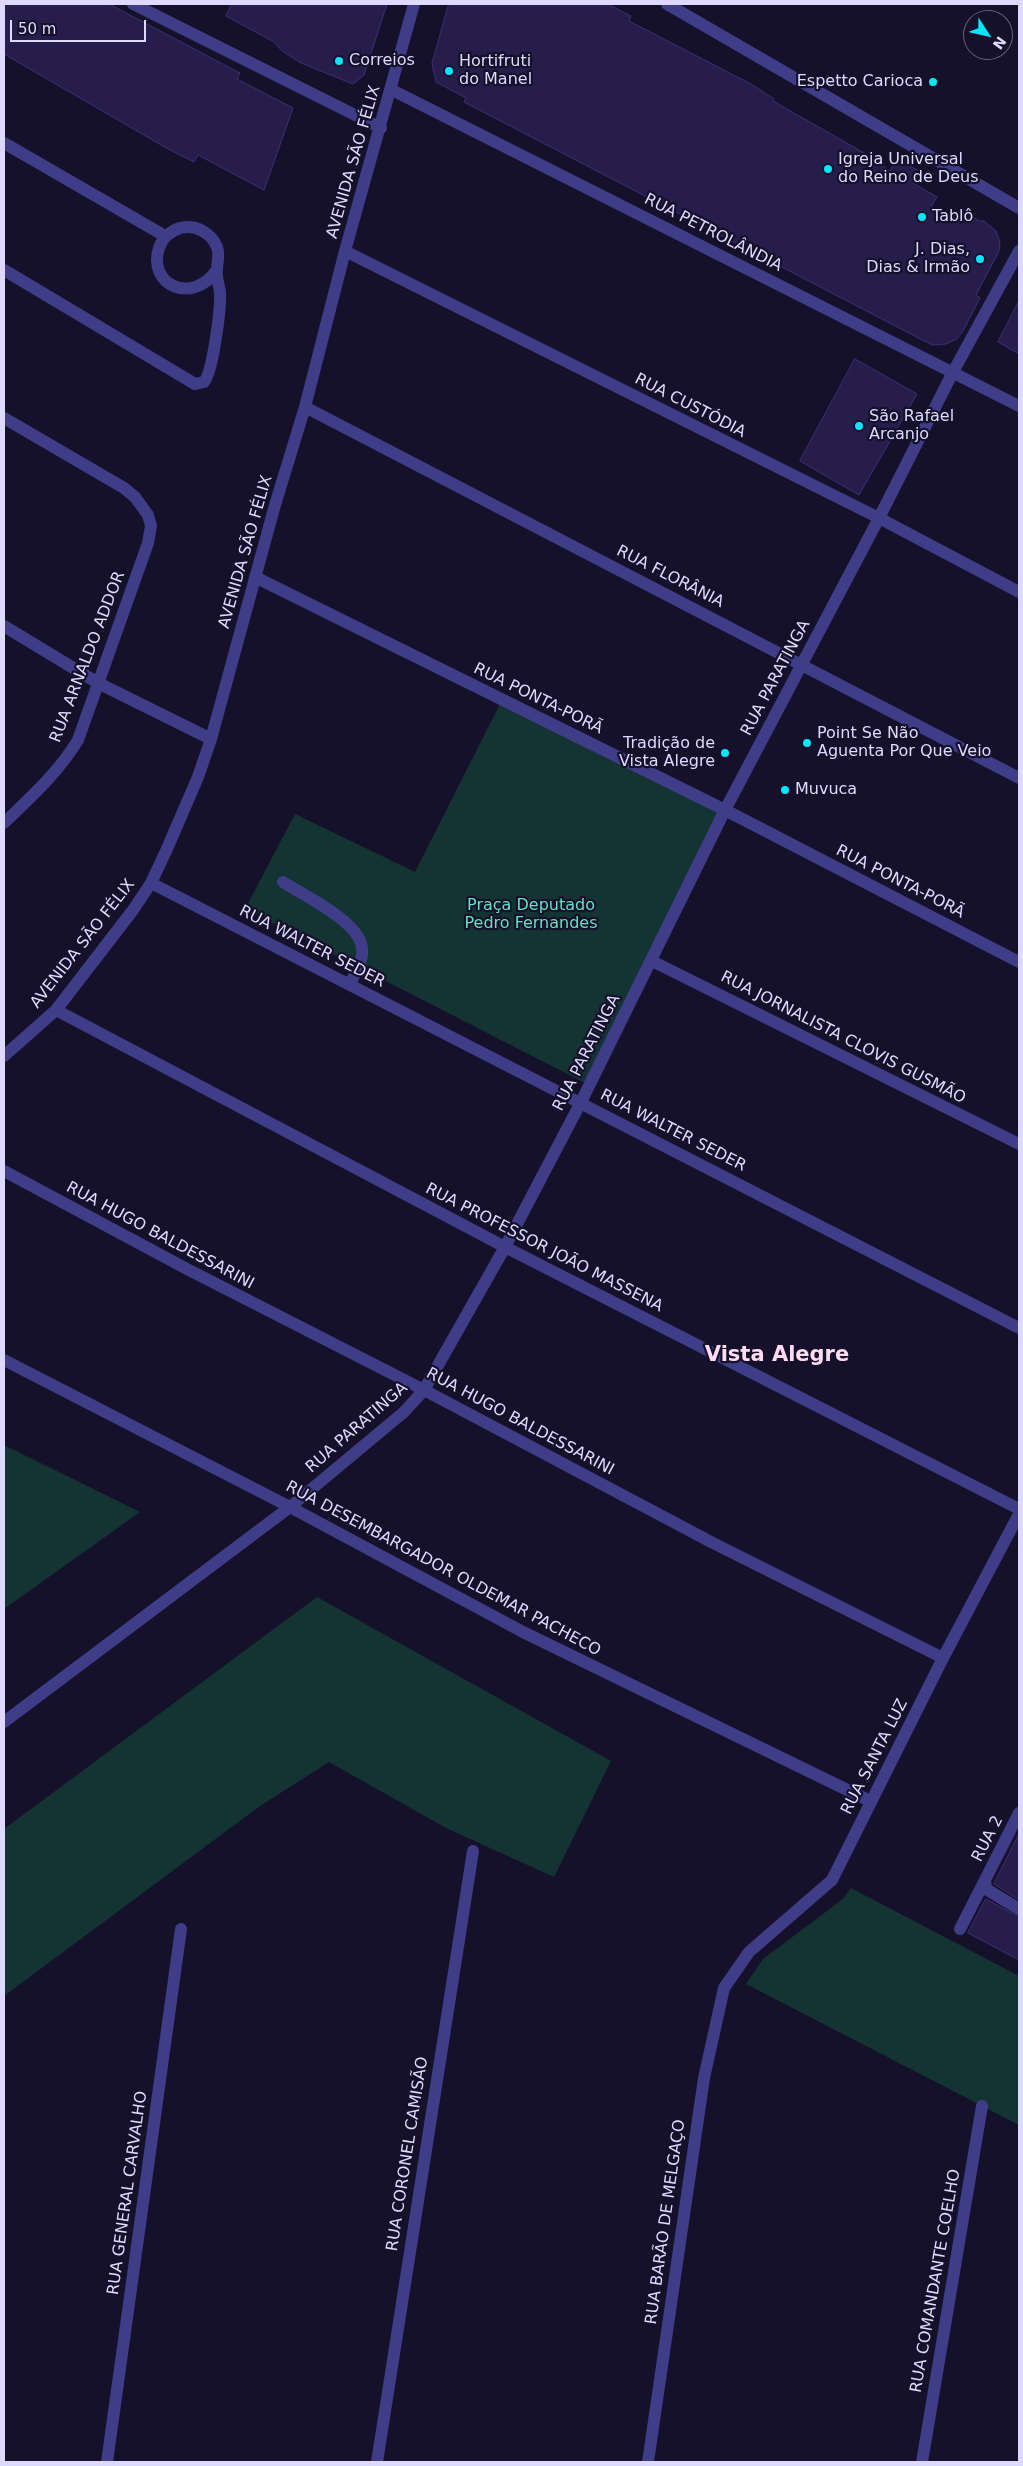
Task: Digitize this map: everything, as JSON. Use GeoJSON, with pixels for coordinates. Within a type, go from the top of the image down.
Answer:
{"type":"FeatureCollection","features":[{"type":"Feature","properties":{"kind":"street"},"geometry":{"type":"LineString","coordinates":[[133,4],[381,128]]}},
{"type":"Feature","properties":{"kind":"street","name":"AVENIDA SÃO FÉLIX"},"geometry":{"type":"LineString","coordinates":[[4,1056],[56,1010],[133,910],[151,883],[198,777],[211,739],[275,505],[305,407],[345,251],[392,90],[414,4]]}},
{"type":"Feature","properties":{"kind":"street"},"geometry":{"type":"LineString","coordinates":[[667,4],[1019,208]]}},
{"type":"Feature","properties":{"kind":"street","name":"RUA PETROLÂNDIA"},"geometry":{"type":"LineString","coordinates":[[392,90],[1019,406]]}},
{"type":"Feature","properties":{"kind":"street"},"geometry":{"type":"LineString","coordinates":[[4,143],[166,236]]}},
{"type":"Feature","properties":{"kind":"street"},"geometry":{"type":"LineString","coordinates":[[185,227],[196,228],[206,232],[214,240],[218,250],[219,260],[216,271],[209,281],[193,289],[175,287],[165,280],[159,270],[156,258],[159,246],[166,236],[174,230],[185,227]]}},
{"type":"Feature","properties":{"kind":"street","name":"RUA CUSTÓDIA"},"geometry":{"type":"LineString","coordinates":[[345,251],[879,518],[1019,592]]}},
{"type":"Feature","properties":{"kind":"street","name":"RUA PARATINGA"},"geometry":{"type":"LineString","coordinates":[[4,1722],[290,1507],[404,1412],[424,1390],[505,1247],[581,1102],[725,810],[879,518],[953,372],[1019,251]]}},
{"type":"Feature","properties":{"kind":"street"},"geometry":{"type":"LineString","coordinates":[[4,270],[195,384],[204,382],[210,370],[219,312],[220,293],[216,271]]}},
{"type":"Feature","properties":{"kind":"street","name":"RUA FLORÂNIA"},"geometry":{"type":"LineString","coordinates":[[305,407],[1019,778]]}},
{"type":"Feature","properties":{"kind":"street","name":"RUA ARNALDO ADDOR"},"geometry":{"type":"LineString","coordinates":[[4,418],[124,488],[143,507],[150,526],[148,543],[78,740],[66,759],[47,782],[4,823]]}},
{"type":"Feature","properties":{"kind":"street","name":"RUA PONTA-PORÃ"},"geometry":{"type":"LineString","coordinates":[[255,577],[725,810],[1019,962]]}},
{"type":"Feature","properties":{"kind":"street"},"geometry":{"type":"LineString","coordinates":[[4,626],[98,683],[211,739]]}},
{"type":"Feature","properties":{"kind":"street"},"geometry":{"type":"LineString","coordinates":[[283,882],[348,923],[358,934],[362,947],[360,962],[350,984]]}},
{"type":"Feature","properties":{"kind":"street","name":"RUA WALTER SEDER"},"geometry":{"type":"LineString","coordinates":[[151,883],[1019,1328]]}},
{"type":"Feature","properties":{"kind":"street","name":"RUA JORNALISTA CLOVIS GUSMÃO"},"geometry":{"type":"LineString","coordinates":[[652,961],[1019,1144]]}},
{"type":"Feature","properties":{"kind":"street","name":"RUA PROFESSOR JOÃO MASSENA"},"geometry":{"type":"LineString","coordinates":[[56,1010],[505,1247],[1019,1509]]}},
{"type":"Feature","properties":{"kind":"street","name":"RUA HUGO BALDESSARINI"},"geometry":{"type":"LineString","coordinates":[[4,1171],[239,1297],[424,1390],[713,1543],[943,1658]]}},
{"type":"Feature","properties":{"kind":"street","name":"RUA DESEMBARGADOR OLDEMAR PACHECO"},"geometry":{"type":"LineString","coordinates":[[4,1360],[290,1507],[523,1632],[870,1801]]}},
{"type":"Feature","properties":{"kind":"street","name":"RUA SANTA LUZ"},"geometry":{"type":"LineString","coordinates":[[724,1988],[749,1952],[832,1880],[943,1658],[1019,1514]]}},
{"type":"Feature","properties":{"kind":"street","name":"RUA 2"},"geometry":{"type":"LineString","coordinates":[[960,1929],[1019,1813]]}},
{"type":"Feature","properties":{"kind":"street","name":"RUA CORONEL CAMISÃO"},"geometry":{"type":"LineString","coordinates":[[377,2462],[473,1851]]}},
{"type":"Feature","properties":{"kind":"street","name":"RUA 2"},"geometry":{"type":"LineString","coordinates":[[985,1880],[986,1889],[992,1895],[1019,1909]]}},
{"type":"Feature","properties":{"kind":"street","name":"RUA GENERAL CARVALHO"},"geometry":{"type":"LineString","coordinates":[[108,2462],[181,1929]]}},
{"type":"Feature","properties":{"kind":"street","name":"RUA BARÃO DE MELGAÇO"},"geometry":{"type":"LineString","coordinates":[[648,2462],[704,2078],[724,1988]]}},
{"type":"Feature","properties":{"kind":"street","name":"RUA COMANDANTE COELHO"},"geometry":{"type":"LineString","coordinates":[[922,2462],[982,2106]]}},
{"type":"Feature","properties":{"kind":"green space","name":"Praça Deputado Pedro Fernandes"},"geometry":{"type":"Polygon","coordinates":[[[501,702],[718,813],[585,1083],[245,909],[295,814],[415,872],[501,702]]]}},
{"type":"Feature","properties":{"kind":"green space"},"geometry":{"type":"Polygon","coordinates":[[[4,1445],[140,1512],[4,1609],[4,1445]]]}},
{"type":"Feature","properties":{"kind":"green space"},"geometry":{"type":"Polygon","coordinates":[[[317,1597],[611,1761],[554,1877],[446,1828],[329,1762],[260,1806],[4,1996],[4,1829],[317,1597]]]}},
{"type":"Feature","properties":{"kind":"green space"},"geometry":{"type":"Polygon","coordinates":[[[851,1888],[1019,1976],[1019,2125],[746,1984],[763,1959],[843,1899],[851,1888]]]}},
{"type":"Feature","properties":{"kind":"building"},"geometry":{"type":"Polygon","coordinates":[[[4,4],[109,4],[240,73],[237,79],[293,108],[264,190],[198,155],[194,162],[168,149],[4,54],[4,4]]]}},
{"type":"Feature","properties":{"kind":"building"},"geometry":{"type":"Polygon","coordinates":[[[232,4],[387,4],[364,75],[353,84],[301,63],[282,51],[274,42],[226,16],[232,4]]]}},
{"type":"Feature","properties":{"kind":"building"},"geometry":{"type":"Polygon","coordinates":[[[449,4],[608,4],[631,16],[629,21],[751,84],[774,99],[773,101],[866,154],[890,171],[897,159],[919,171],[913,183],[937,197],[931,207],[955,220],[960,211],[982,222],[983,220],[996,231],[1000,242],[999,251],[976,295],[980,298],[963,331],[957,339],[946,344],[932,345],[464,102],[466,98],[436,82],[432,64],[449,4]]]}},
{"type":"Feature","properties":{"kind":"building"},"geometry":{"type":"Polygon","coordinates":[[[1019,301],[1019,354],[998,342],[1019,301]]]}},
{"type":"Feature","properties":{"kind":"building"},"geometry":{"type":"Polygon","coordinates":[[[855,359],[917,394],[859,495],[800,461],[855,359]]]}},
{"type":"Feature","properties":{"kind":"building"},"geometry":{"type":"Polygon","coordinates":[[[1019,1834],[1019,1900],[994,1884],[1019,1834]]]}},
{"type":"Feature","properties":{"kind":"building"},"geometry":{"type":"Polygon","coordinates":[[[986,1899],[1019,1917],[1019,1960],[968,1933],[986,1899]]]}},
{"type":"Feature","properties":{"kind":"place","name":"Correios"},"geometry":{"type":"Point","coordinates":[339,61]}},
{"type":"Feature","properties":{"kind":"place","name":"Hortifruti do Manel"},"geometry":{"type":"Point","coordinates":[449,71]}},
{"type":"Feature","properties":{"kind":"place","name":"Espetto Carioca"},"geometry":{"type":"Point","coordinates":[933,82]}},
{"type":"Feature","properties":{"kind":"place","name":"Igreja Universal do Reino de Deus"},"geometry":{"type":"Point","coordinates":[828,169]}},
{"type":"Feature","properties":{"kind":"place","name":"Tablô"},"geometry":{"type":"Point","coordinates":[922,217]}},
{"type":"Feature","properties":{"kind":"place","name":"J. Dias, Dias & Irmão"},"geometry":{"type":"Point","coordinates":[980,259]}},
{"type":"Feature","properties":{"kind":"place","name":"São Rafael Arcanjo"},"geometry":{"type":"Point","coordinates":[859,426]}},
{"type":"Feature","properties":{"kind":"place","name":"Point Se Não Aguenta Por Que Veio"},"geometry":{"type":"Point","coordinates":[807,743]}},
{"type":"Feature","properties":{"kind":"place","name":"Tradição de Vista Alegre"},"geometry":{"type":"Point","coordinates":[725,753]}},
{"type":"Feature","properties":{"kind":"place","name":"Muvuca"},"geometry":{"type":"Point","coordinates":[785,790]}},
{"type":"Feature","properties":{"kind":"district","name":"Vista Alegre"},"geometry":{"type":"Point","coordinates":[777,1356]}}]}
